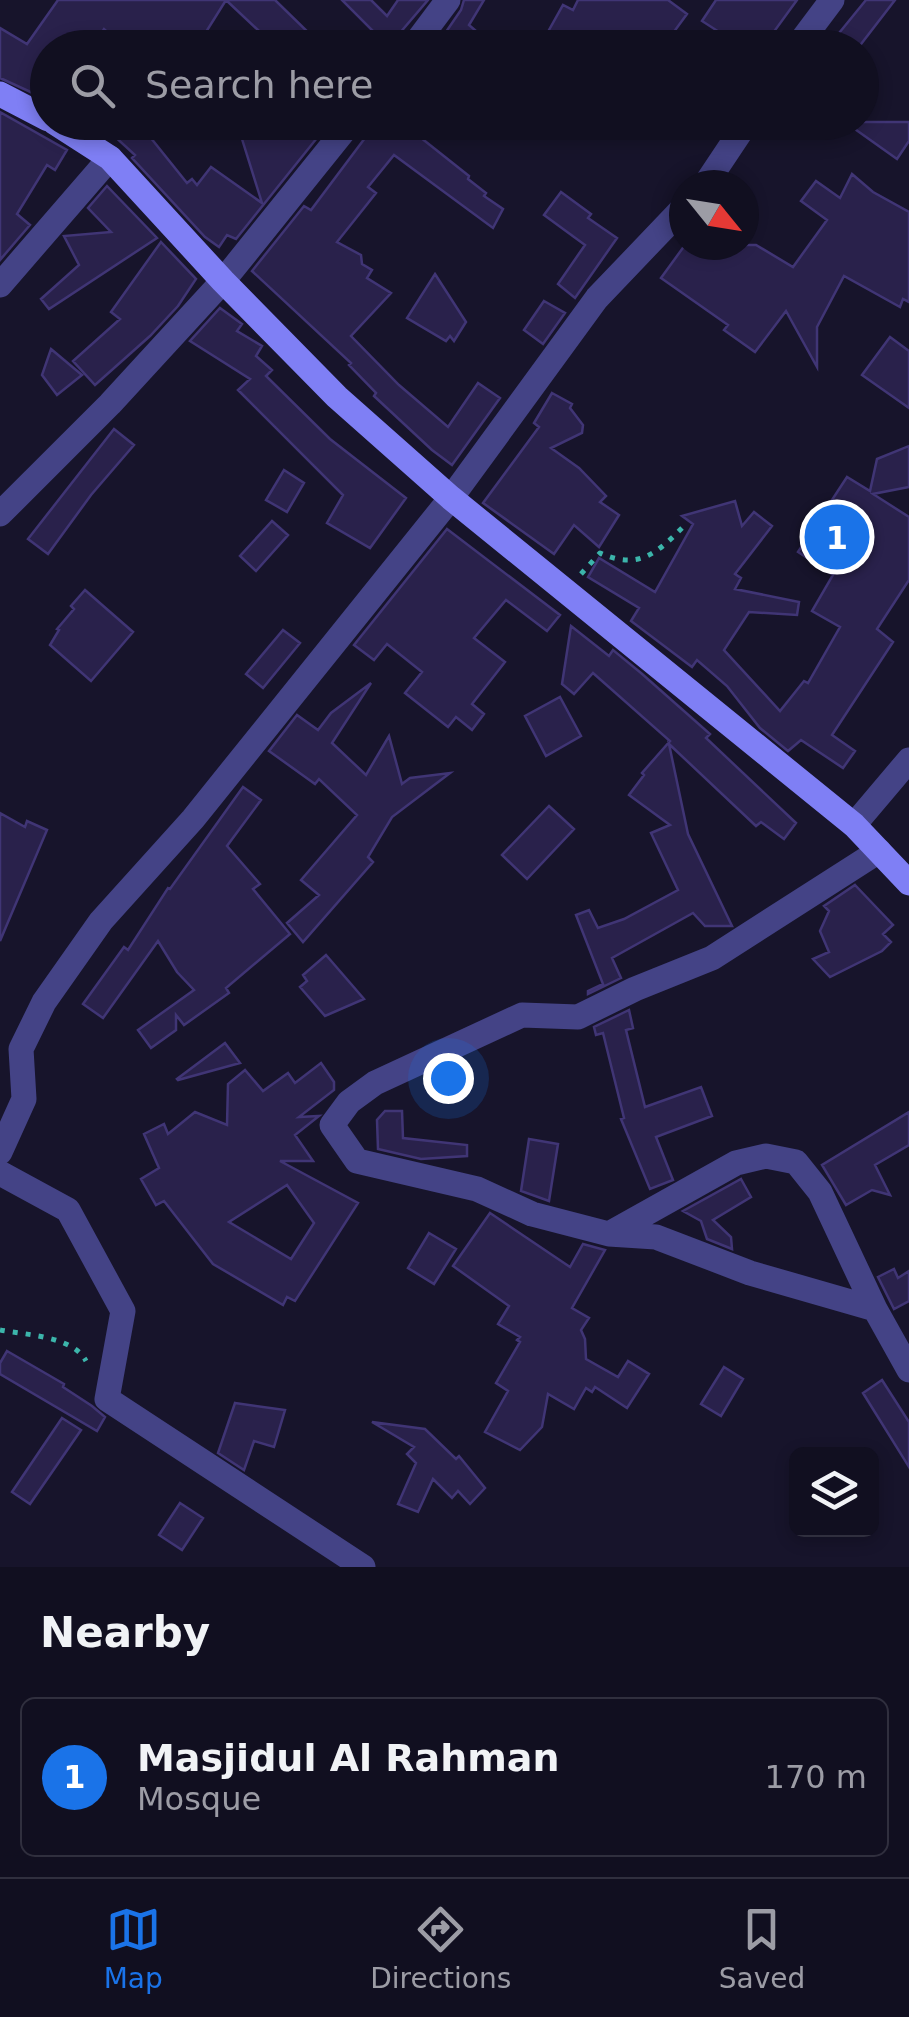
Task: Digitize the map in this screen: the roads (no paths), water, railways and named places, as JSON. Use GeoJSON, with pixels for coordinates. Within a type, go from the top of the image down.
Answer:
{"type":"FeatureCollection","features":[{"type":"Feature","properties":{"kind":"street"},"geometry":{"type":"LineString","coordinates":[[426,30],[448,0]]}},
{"type":"Feature","properties":{"kind":"street"},"geometry":{"type":"LineString","coordinates":[[810,30],[832,0]]}},
{"type":"Feature","properties":{"kind":"street"},"geometry":{"type":"LineString","coordinates":[[0,94],[30,110]]}},
{"type":"Feature","properties":{"kind":"street"},"geometry":{"type":"LineString","coordinates":[[82,140],[110,158],[222,282],[337,396],[451,498],[854,826],[909,883]]}},
{"type":"Feature","properties":{"kind":"street"},"geometry":{"type":"LineString","coordinates":[[0,514],[110,404],[222,282],[336,140]]}},
{"type":"Feature","properties":{"kind":"street"},"geometry":{"type":"LineString","coordinates":[[715,170],[735,140]]}},
{"type":"Feature","properties":{"kind":"street"},"geometry":{"type":"LineString","coordinates":[[0,285],[110,158]]}},
{"type":"Feature","properties":{"kind":"street"},"geometry":{"type":"LineString","coordinates":[[0,1152],[24,1098],[21,1048],[44,1002],[100,920],[193,819],[451,498],[597,298],[669,222]]}},
{"type":"Feature","properties":{"kind":"street"},"geometry":{"type":"LineString","coordinates":[[854,826],[909,760]]}},
{"type":"Feature","properties":{"kind":"street"},"geometry":{"type":"LineString","coordinates":[[875,1309],[750,1273],[656,1236],[610,1234],[532,1214],[477,1189],[357,1162],[332,1125],[349,1102],[375,1083],[522,1015],[578,1017],[712,958],[880,851]]}},
{"type":"Feature","properties":{"kind":"street"},"geometry":{"type":"LineString","coordinates":[[610,1234],[736,1163],[766,1156],[796,1162],[820,1192],[875,1309],[909,1370]]}},
{"type":"Feature","properties":{"kind":"street"},"geometry":{"type":"LineString","coordinates":[[0,1173],[68,1210],[123,1311],[106,1399],[363,1567]]}},
{"type":"Feature","properties":{"kind":"place","name":"Masjidul Al Rahman"},"geometry":{"type":"Point","coordinates":[837,537]}}]}
